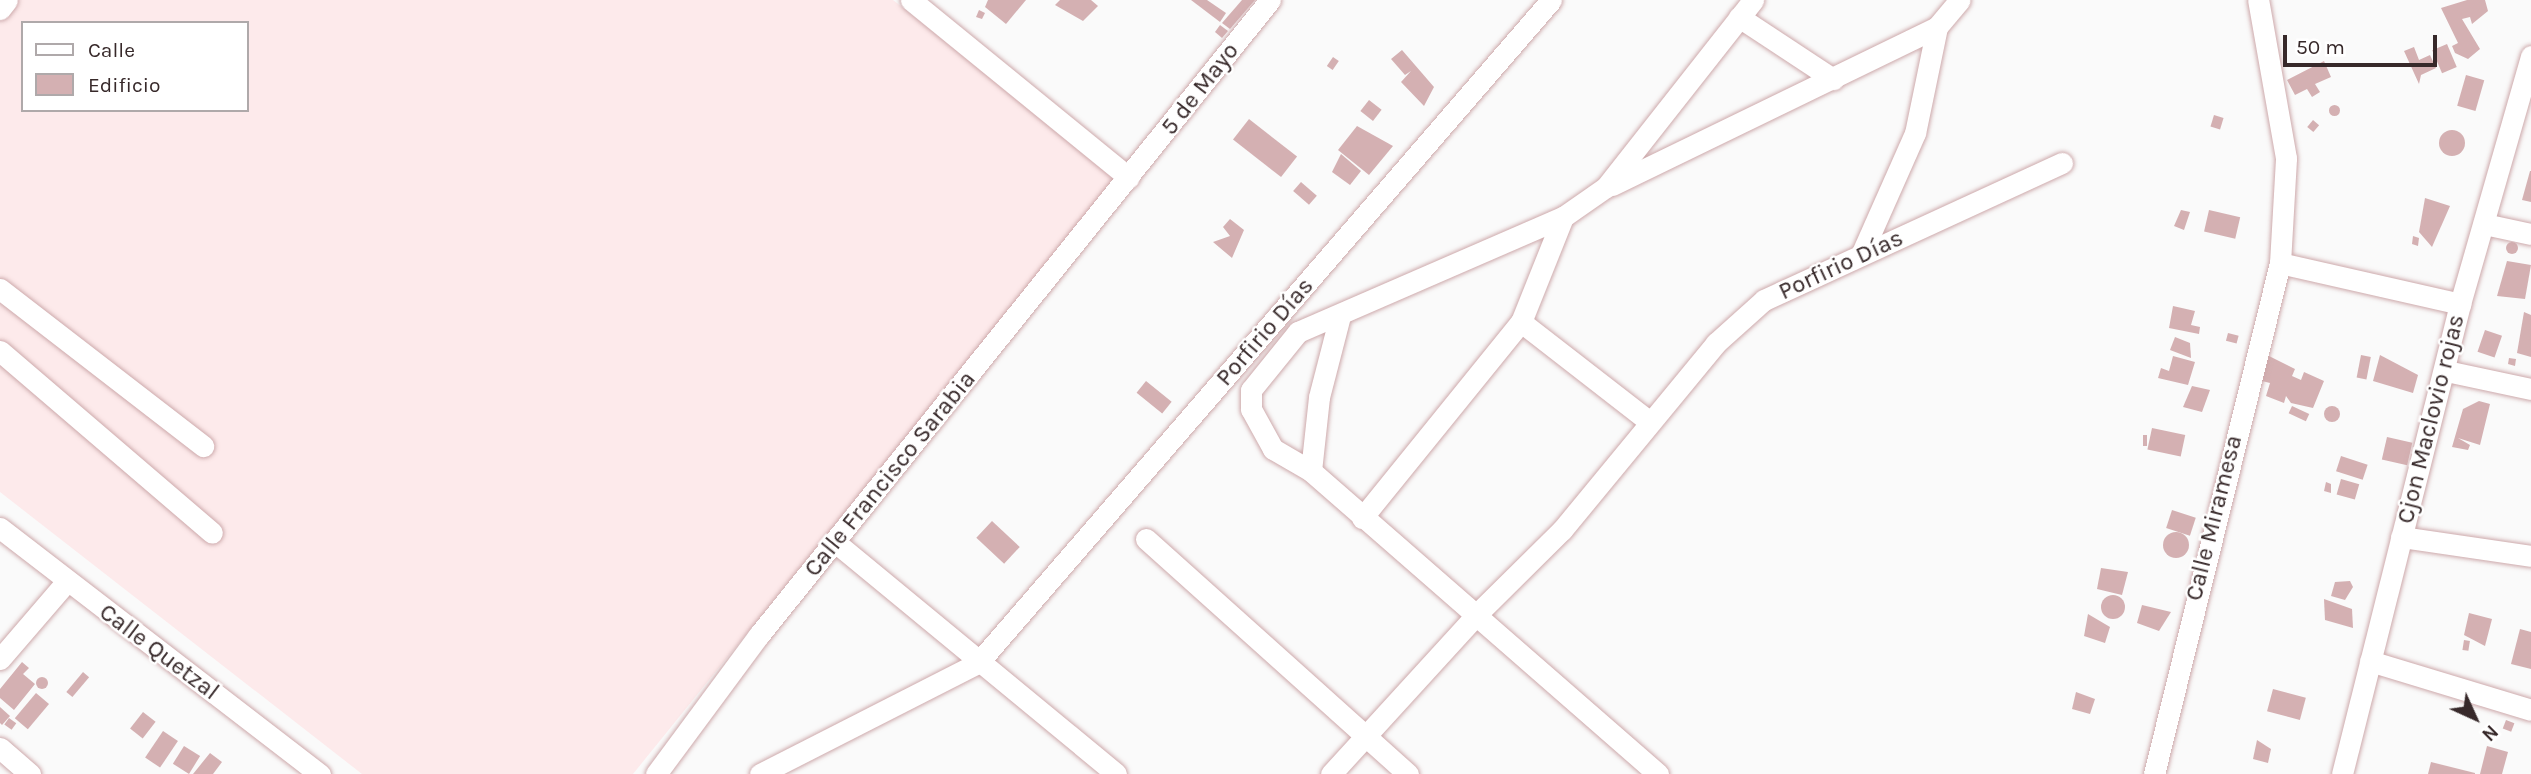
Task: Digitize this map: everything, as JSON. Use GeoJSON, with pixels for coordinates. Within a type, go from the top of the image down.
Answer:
{"type":"FeatureCollection","features":[{"type":"Feature","properties":{"kind":"street"},"geometry":{"type":"LineString","coordinates":[[0,9],[7,0]]}},
{"type":"Feature","properties":{"kind":"street"},"geometry":{"type":"LineString","coordinates":[[911,0],[1129,178]]}},
{"type":"Feature","properties":{"kind":"street","name":"5 de Mayo"},"geometry":{"type":"LineString","coordinates":[[1129,178],[1270,0]]}},
{"type":"Feature","properties":{"kind":"street","name":"Porfirio Días"},"geometry":{"type":"LineString","coordinates":[[978,663],[1551,0]]}},
{"type":"Feature","properties":{"kind":"street"},"geometry":{"type":"LineString","coordinates":[[1658,774],[1481,608],[1362,518],[1311,471],[1273,449],[1251,409],[1251,390],[1298,332],[1340,316],[1466,255],[1563,218],[1606,187],[1937,27],[1960,0]]}},
{"type":"Feature","properties":{"kind":"street","name":"Calle Miramesa"},"geometry":{"type":"LineString","coordinates":[[2154,774],[2207,536],[2280,262],[2286,158],[2258,0]]}},
{"type":"Feature","properties":{"kind":"street"},"geometry":{"type":"LineString","coordinates":[[1606,187],[1746,8],[1833,79]]}},
{"type":"Feature","properties":{"kind":"street"},"geometry":{"type":"LineString","coordinates":[[1861,255],[1915,134],[1937,27]]}},
{"type":"Feature","properties":{"kind":"street","name":"Cjon Maclovio rojas"},"geometry":{"type":"LineString","coordinates":[[2342,774],[2446,371],[2460,304],[2529,67]]}},
{"type":"Feature","properties":{"kind":"street","name":"Porfirio Días"},"geometry":{"type":"LineString","coordinates":[[1331,774],[1366,740],[1481,608],[1562,530],[1716,343],[1764,300],[2062,163]]}},
{"type":"Feature","properties":{"kind":"street","name":"Calle Francisco Sarabia"},"geometry":{"type":"LineString","coordinates":[[656,774],[835,542],[1129,178]]}},
{"type":"Feature","properties":{"kind":"street"},"geometry":{"type":"LineString","coordinates":[[1362,518],[1521,322],[1563,218]]}},
{"type":"Feature","properties":{"kind":"street"},"geometry":{"type":"LineString","coordinates":[[2484,224],[2531,234]]}},
{"type":"Feature","properties":{"kind":"street"},"geometry":{"type":"LineString","coordinates":[[2280,262],[2460,304]]}},
{"type":"Feature","properties":{"kind":"street"},"geometry":{"type":"LineString","coordinates":[[0,289],[202,446]]}},
{"type":"Feature","properties":{"kind":"street"},"geometry":{"type":"LineString","coordinates":[[1311,471],[1319,397],[1340,316]]}},
{"type":"Feature","properties":{"kind":"street"},"geometry":{"type":"LineString","coordinates":[[1521,322],[1650,422]]}},
{"type":"Feature","properties":{"kind":"street"},"geometry":{"type":"LineString","coordinates":[[0,351],[212,533]]}},
{"type":"Feature","properties":{"kind":"street"},"geometry":{"type":"LineString","coordinates":[[2446,371],[2531,389]]}},
{"type":"Feature","properties":{"kind":"street","name":"Calle Quetzal"},"geometry":{"type":"LineString","coordinates":[[0,528],[310,771]]}},
{"type":"Feature","properties":{"kind":"street"},"geometry":{"type":"LineString","coordinates":[[2401,537],[2531,556]]}},
{"type":"Feature","properties":{"kind":"street"},"geometry":{"type":"LineString","coordinates":[[1146,539],[1366,740],[1408,774]]}},
{"type":"Feature","properties":{"kind":"street"},"geometry":{"type":"LineString","coordinates":[[835,542],[978,663],[1116,774]]}},
{"type":"Feature","properties":{"kind":"street"},"geometry":{"type":"LineString","coordinates":[[0,659],[66,581]]}},
{"type":"Feature","properties":{"kind":"street"},"geometry":{"type":"LineString","coordinates":[[2370,660],[2531,709]]}},
{"type":"Feature","properties":{"kind":"street"},"geometry":{"type":"LineString","coordinates":[[760,774],[978,663]]}},
{"type":"Feature","properties":{"kind":"street"},"geometry":{"type":"LineString","coordinates":[[0,748],[30,774]]}},
{"type":"Feature","properties":{"kind":"shaded area"},"geometry":{"type":"Polygon","coordinates":[[[0,0],[893,0],[1116,177],[633,774],[362,774],[0,492],[0,0]]]}},
{"type":"Feature","properties":{"kind":"building"},"geometry":{"type":"Polygon","coordinates":[[[988,0],[1026,0],[1006,24],[985,7],[988,0]]]}},
{"type":"Feature","properties":{"kind":"building"},"geometry":{"type":"Polygon","coordinates":[[[1060,0],[1091,0],[1098,6],[1083,21],[1055,5],[1060,0]]]}},
{"type":"Feature","properties":{"kind":"building"},"geometry":{"type":"Polygon","coordinates":[[[1191,0],[1207,0],[1226,13],[1220,22],[1191,0]]]}},
{"type":"Feature","properties":{"kind":"building"},"geometry":{"type":"Polygon","coordinates":[[[1242,0],[1255,0],[1230,29],[1222,23],[1242,0]]]}},
{"type":"Feature","properties":{"kind":"building"},"geometry":{"type":"Polygon","coordinates":[[[2467,0],[2485,0],[2488,11],[2472,24],[2470,17],[2462,19],[2480,49],[2468,59],[2455,53],[2452,46],[2458,43],[2441,8],[2467,0]]]}},
{"type":"Feature","properties":{"kind":"building"},"geometry":{"type":"Polygon","coordinates":[[[979,10],[985,13],[982,19],[976,17],[979,10]]]}},
{"type":"Feature","properties":{"kind":"building"},"geometry":{"type":"Polygon","coordinates":[[[1220,25],[1228,31],[1222,38],[1215,32],[1220,25]]]}},
{"type":"Feature","properties":{"kind":"building"},"geometry":{"type":"Polygon","coordinates":[[[2447,44],[2457,67],[2442,73],[2432,50],[2447,44]]]}},
{"type":"Feature","properties":{"kind":"building"},"geometry":{"type":"Polygon","coordinates":[[[2414,47],[2419,60],[2430,55],[2436,68],[2421,75],[2419,84],[2404,51],[2414,47]]]}},
{"type":"Feature","properties":{"kind":"building"},"geometry":{"type":"Polygon","coordinates":[[[1402,50],[1434,87],[1424,106],[1401,82],[1411,71],[1405,75],[1391,59],[1402,50]]]}},
{"type":"Feature","properties":{"kind":"building"},"geometry":{"type":"Polygon","coordinates":[[[1333,57],[1339,61],[1333,70],[1327,66],[1333,57]]]}},
{"type":"Feature","properties":{"kind":"building"},"geometry":{"type":"Polygon","coordinates":[[[2324,61],[2331,77],[2315,84],[2320,92],[2312,97],[2307,89],[2295,95],[2287,80],[2324,61]]]}},
{"type":"Feature","properties":{"kind":"building"},"geometry":{"type":"Polygon","coordinates":[[[2466,75],[2484,80],[2475,111],[2457,106],[2466,75]]]}},
{"type":"Feature","properties":{"kind":"building"},"geometry":{"type":"Polygon","coordinates":[[[1369,100],[1382,110],[1373,121],[1360,111],[1369,100]]]}},
{"type":"Feature","properties":{"kind":"building"},"geometry":{"type":"Polygon","coordinates":[[[2334,104],[2340,110],[2334,116],[2328,110],[2334,104]]]}},
{"type":"Feature","properties":{"kind":"building"},"geometry":{"type":"Polygon","coordinates":[[[2214,115],[2224,118],[2220,129],[2210,126],[2214,115]]]}},
{"type":"Feature","properties":{"kind":"building"},"geometry":{"type":"Polygon","coordinates":[[[1249,119],[1297,157],[1281,177],[1233,139],[1249,119]]]}},
{"type":"Feature","properties":{"kind":"building"},"geometry":{"type":"Polygon","coordinates":[[[2313,120],[2319,125],[2313,132],[2307,127],[2313,120]]]}},
{"type":"Feature","properties":{"kind":"building"},"geometry":{"type":"Polygon","coordinates":[[[1357,126],[1393,146],[1369,175],[1338,150],[1357,126]]]}},
{"type":"Feature","properties":{"kind":"building"},"geometry":{"type":"Polygon","coordinates":[[[2452,130],[2461,134],[2465,143],[2461,152],[2452,156],[2443,152],[2439,143],[2443,134],[2452,130]]]}},
{"type":"Feature","properties":{"kind":"building"},"geometry":{"type":"Polygon","coordinates":[[[1341,154],[1361,171],[1350,185],[1332,172],[1341,154]]]}},
{"type":"Feature","properties":{"kind":"building"},"geometry":{"type":"Polygon","coordinates":[[[2531,171],[2531,202],[2522,200],[2531,171]]]}},
{"type":"Feature","properties":{"kind":"building"},"geometry":{"type":"Polygon","coordinates":[[[1301,182],[1317,196],[1309,205],[1293,191],[1301,182]]]}},
{"type":"Feature","properties":{"kind":"building"},"geometry":{"type":"Polygon","coordinates":[[[2425,198],[2450,206],[2432,247],[2419,232],[2425,198]]]}},
{"type":"Feature","properties":{"kind":"building"},"geometry":{"type":"Polygon","coordinates":[[[2181,210],[2190,212],[2184,230],[2174,226],[2181,210]]]}},
{"type":"Feature","properties":{"kind":"building"},"geometry":{"type":"Polygon","coordinates":[[[2209,210],[2240,217],[2235,239],[2204,231],[2209,210]]]}},
{"type":"Feature","properties":{"kind":"building"},"geometry":{"type":"Polygon","coordinates":[[[1230,219],[1244,230],[1232,258],[1213,242],[1230,236],[1223,227],[1230,219]]]}},
{"type":"Feature","properties":{"kind":"building"},"geometry":{"type":"Polygon","coordinates":[[[2413,236],[2419,238],[2418,246],[2412,244],[2413,236]]]}},
{"type":"Feature","properties":{"kind":"building"},"geometry":{"type":"Polygon","coordinates":[[[2512,242],[2518,248],[2512,254],[2506,248],[2512,242]]]}},
{"type":"Feature","properties":{"kind":"building"},"geometry":{"type":"Polygon","coordinates":[[[2507,261],[2531,265],[2525,299],[2497,296],[2507,261]]]}},
{"type":"Feature","properties":{"kind":"building"},"geometry":{"type":"Polygon","coordinates":[[[2173,306],[2195,311],[2191,325],[2200,327],[2199,334],[2169,328],[2173,306]]]}},
{"type":"Feature","properties":{"kind":"building"},"geometry":{"type":"Polygon","coordinates":[[[2524,312],[2531,315],[2531,357],[2517,353],[2524,312]]]}},
{"type":"Feature","properties":{"kind":"building"},"geometry":{"type":"Polygon","coordinates":[[[2485,330],[2502,336],[2495,358],[2478,352],[2485,330]]]}},
{"type":"Feature","properties":{"kind":"building"},"geometry":{"type":"Polygon","coordinates":[[[2228,333],[2239,336],[2237,344],[2226,341],[2228,333]]]}},
{"type":"Feature","properties":{"kind":"building"},"geometry":{"type":"Polygon","coordinates":[[[2175,337],[2190,343],[2191,358],[2170,350],[2175,337]]]}},
{"type":"Feature","properties":{"kind":"building"},"geometry":{"type":"Polygon","coordinates":[[[2265,354],[2295,369],[2292,376],[2301,380],[2304,372],[2324,381],[2313,408],[2291,403],[2286,396],[2284,403],[2266,396],[2270,383],[2258,380],[2265,354]]]}},
{"type":"Feature","properties":{"kind":"building"},"geometry":{"type":"Polygon","coordinates":[[[2361,355],[2371,357],[2366,379],[2357,378],[2361,355]]]}},
{"type":"Feature","properties":{"kind":"building"},"geometry":{"type":"Polygon","coordinates":[[[2380,355],[2418,375],[2413,393],[2373,381],[2380,355]]]}},
{"type":"Feature","properties":{"kind":"building"},"geometry":{"type":"Polygon","coordinates":[[[2173,356],[2195,362],[2188,385],[2158,378],[2161,368],[2169,371],[2173,356]]]}},
{"type":"Feature","properties":{"kind":"building"},"geometry":{"type":"Polygon","coordinates":[[[2509,358],[2516,359],[2515,366],[2508,364],[2509,358]]]}},
{"type":"Feature","properties":{"kind":"building"},"geometry":{"type":"Polygon","coordinates":[[[1146,381],[1172,402],[1162,413],[1137,393],[1146,381]]]}},
{"type":"Feature","properties":{"kind":"building"},"geometry":{"type":"Polygon","coordinates":[[[2192,386],[2210,390],[2202,412],[2183,407],[2192,386]]]}},
{"type":"Feature","properties":{"kind":"building"},"geometry":{"type":"Polygon","coordinates":[[[2479,401],[2490,404],[2480,445],[2458,438],[2470,445],[2468,450],[2452,447],[2463,409],[2479,401]]]}},
{"type":"Feature","properties":{"kind":"building"},"geometry":{"type":"Polygon","coordinates":[[[2292,406],[2309,414],[2306,421],[2289,413],[2292,406]]]}},
{"type":"Feature","properties":{"kind":"building"},"geometry":{"type":"Polygon","coordinates":[[[2329,406],[2335,406],[2340,414],[2338,420],[2329,422],[2324,417],[2324,411],[2329,406]]]}},
{"type":"Feature","properties":{"kind":"building"},"geometry":{"type":"Polygon","coordinates":[[[2152,428],[2185,435],[2181,457],[2147,450],[2152,428]]]}},
{"type":"Feature","properties":{"kind":"building"},"geometry":{"type":"Polygon","coordinates":[[[2143,435],[2147,435],[2147,446],[2143,446],[2143,435]]]}},
{"type":"Feature","properties":{"kind":"building"},"geometry":{"type":"Polygon","coordinates":[[[2387,437],[2412,443],[2407,465],[2382,459],[2387,437]]]}},
{"type":"Feature","properties":{"kind":"building"},"geometry":{"type":"Polygon","coordinates":[[[2341,456],[2368,465],[2363,480],[2336,471],[2341,456]]]}},
{"type":"Feature","properties":{"kind":"building"},"geometry":{"type":"Polygon","coordinates":[[[2341,479],[2359,484],[2355,500],[2337,494],[2341,479]]]}},
{"type":"Feature","properties":{"kind":"building"},"geometry":{"type":"Polygon","coordinates":[[[2326,482],[2331,484],[2331,493],[2324,491],[2326,482]]]}},
{"type":"Feature","properties":{"kind":"building"},"geometry":{"type":"Polygon","coordinates":[[[2172,510],[2196,518],[2190,536],[2166,528],[2172,510]]]}},
{"type":"Feature","properties":{"kind":"building"},"geometry":{"type":"Polygon","coordinates":[[[992,521],[1020,547],[1004,564],[976,538],[992,521]]]}},
{"type":"Feature","properties":{"kind":"building"},"geometry":{"type":"Polygon","coordinates":[[[2176,532],[2185,536],[2189,545],[2185,554],[2176,558],[2167,554],[2163,545],[2167,536],[2176,532]]]}},
{"type":"Feature","properties":{"kind":"building"},"geometry":{"type":"Polygon","coordinates":[[[2101,568],[2128,572],[2122,595],[2097,589],[2101,568]]]}},
{"type":"Feature","properties":{"kind":"building"},"geometry":{"type":"Polygon","coordinates":[[[2350,581],[2353,587],[2345,600],[2331,596],[2335,582],[2350,581]]]}},
{"type":"Feature","properties":{"kind":"building"},"geometry":{"type":"Polygon","coordinates":[[[2113,595],[2122,598],[2125,607],[2122,616],[2113,619],[2104,616],[2101,607],[2104,598],[2113,595]]]}},
{"type":"Feature","properties":{"kind":"building"},"geometry":{"type":"Polygon","coordinates":[[[2324,599],[2352,609],[2353,628],[2325,620],[2324,599]]]}},
{"type":"Feature","properties":{"kind":"building"},"geometry":{"type":"Polygon","coordinates":[[[2142,605],[2171,612],[2159,631],[2137,623],[2142,605]]]}},
{"type":"Feature","properties":{"kind":"building"},"geometry":{"type":"Polygon","coordinates":[[[2469,613],[2492,619],[2485,646],[2464,635],[2469,613]]]}},
{"type":"Feature","properties":{"kind":"building"},"geometry":{"type":"Polygon","coordinates":[[[2088,614],[2110,627],[2105,643],[2084,636],[2088,614]]]}},
{"type":"Feature","properties":{"kind":"building"},"geometry":{"type":"Polygon","coordinates":[[[2520,629],[2531,632],[2531,669],[2511,664],[2520,629]]]}},
{"type":"Feature","properties":{"kind":"building"},"geometry":{"type":"Polygon","coordinates":[[[2464,640],[2470,641],[2468,651],[2462,650],[2464,640]]]}},
{"type":"Feature","properties":{"kind":"building"},"geometry":{"type":"Polygon","coordinates":[[[22,662],[29,668],[23,674],[35,684],[14,710],[0,698],[0,689],[22,662]]]}},
{"type":"Feature","properties":{"kind":"building"},"geometry":{"type":"Polygon","coordinates":[[[83,672],[89,677],[72,697],[66,692],[83,672]]]}},
{"type":"Feature","properties":{"kind":"building"},"geometry":{"type":"Polygon","coordinates":[[[42,677],[48,683],[42,689],[36,683],[42,677]]]}},
{"type":"Feature","properties":{"kind":"building"},"geometry":{"type":"Polygon","coordinates":[[[2273,689],[2306,698],[2300,720],[2267,711],[2273,689]]]}},
{"type":"Feature","properties":{"kind":"building"},"geometry":{"type":"Polygon","coordinates":[[[2076,692],[2095,699],[2090,714],[2072,709],[2076,692]]]}},
{"type":"Feature","properties":{"kind":"building"},"geometry":{"type":"Polygon","coordinates":[[[36,693],[49,704],[28,729],[15,718],[36,693]]]}},
{"type":"Feature","properties":{"kind":"building"},"geometry":{"type":"Polygon","coordinates":[[[0,707],[10,716],[2,725],[0,723],[0,707]]]}},
{"type":"Feature","properties":{"kind":"building"},"geometry":{"type":"Polygon","coordinates":[[[143,712],[156,722],[143,738],[130,729],[143,712]]]}},
{"type":"Feature","properties":{"kind":"building"},"geometry":{"type":"Polygon","coordinates":[[[9,718],[16,723],[12,730],[4,724],[9,718]]]}},
{"type":"Feature","properties":{"kind":"building"},"geometry":{"type":"Polygon","coordinates":[[[2506,720],[2514,723],[2511,732],[2503,728],[2506,720]]]}},
{"type":"Feature","properties":{"kind":"building"},"geometry":{"type":"Polygon","coordinates":[[[163,731],[178,741],[160,768],[145,758],[163,731]]]}},
{"type":"Feature","properties":{"kind":"building"},"geometry":{"type":"Polygon","coordinates":[[[2257,740],[2271,749],[2268,763],[2253,759],[2257,740]]]}},
{"type":"Feature","properties":{"kind":"building"},"geometry":{"type":"Polygon","coordinates":[[[184,746],[200,756],[189,774],[173,764],[184,746]]]}},
{"type":"Feature","properties":{"kind":"building"},"geometry":{"type":"Polygon","coordinates":[[[2487,746],[2508,752],[2502,774],[2480,774],[2487,746]]]}},
{"type":"Feature","properties":{"kind":"building"},"geometry":{"type":"Polygon","coordinates":[[[210,753],[222,762],[213,774],[193,774],[210,753]]]}},
{"type":"Feature","properties":{"kind":"building"},"geometry":{"type":"Polygon","coordinates":[[[2431,762],[2475,773],[2475,774],[2428,774],[2431,762]]]}}]}
